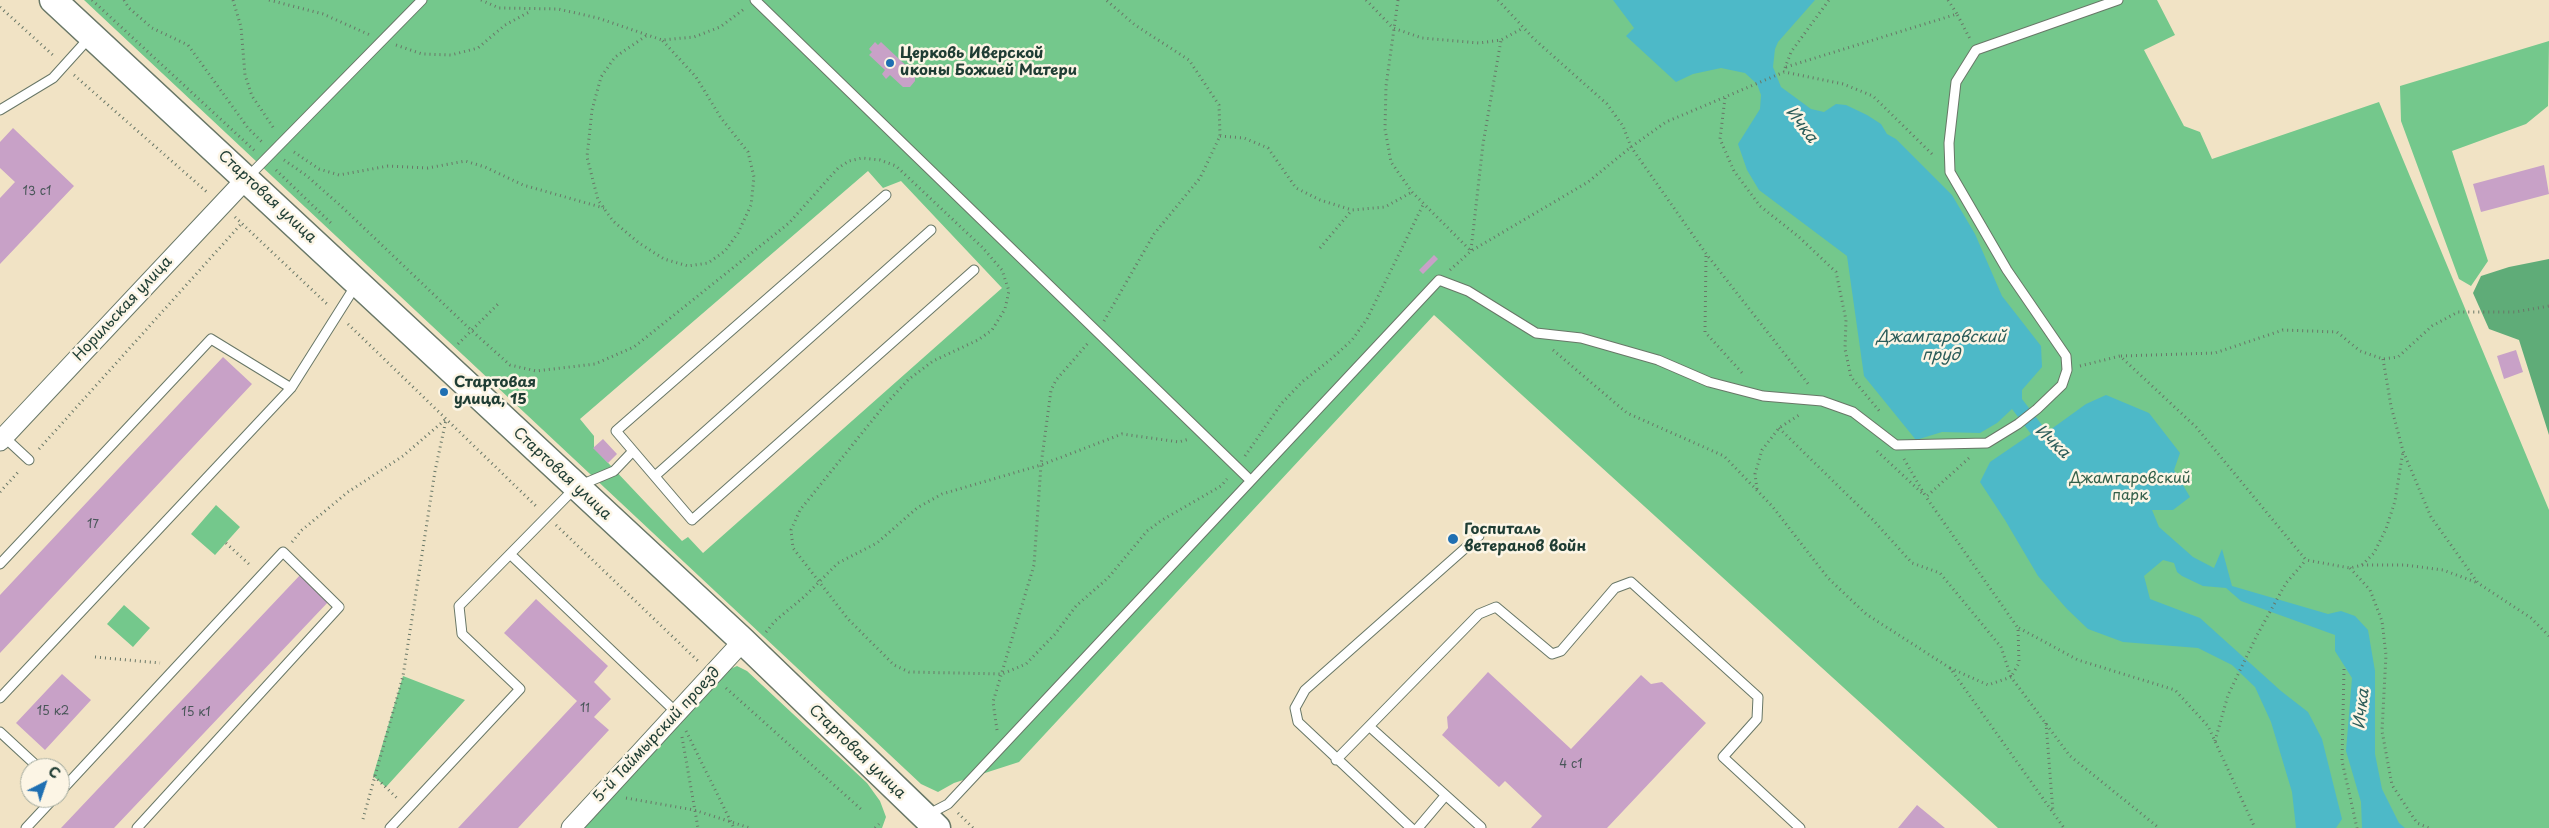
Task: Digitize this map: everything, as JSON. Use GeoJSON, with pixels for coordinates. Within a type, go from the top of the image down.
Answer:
{"type":"FeatureCollection","features":[{"type":"Feature","properties":{"kind":"street","name":"Стартовая улица"},"geometry":{"type":"LineString","coordinates":[[53,0],[359,281],[576,487],[754,637],[925,824]]}},
{"type":"Feature","properties":{"kind":"street","name":"Норильская улица"},"geometry":{"type":"LineString","coordinates":[[1,437],[247,178]]}},
{"type":"Feature","properties":{"kind":"street","name":"5-й Таймырский проезд"},"geometry":{"type":"LineString","coordinates":[[570,828],[754,637]]}},
{"type":"Feature","properties":{"kind":"lane"},"geometry":{"type":"LineString","coordinates":[[247,178],[422,0]]}},
{"type":"Feature","properties":{"kind":"lane"},"geometry":{"type":"LineString","coordinates":[[925,824],[948,804],[1439,280],[1468,291],[1536,333],[1581,338],[1658,360],[1708,382],[1763,396],[1822,401],[1853,412],[1896,445],[1986,443],[2018,424],[2062,385],[2068,370],[2066,356],[2007,270],[1950,172],[1949,143],[1956,82],[1976,50],[2118,0]]}},
{"type":"Feature","properties":{"kind":"lane"},"geometry":{"type":"LineString","coordinates":[[752,2],[1250,480]]}},
{"type":"Feature","properties":{"kind":"lane"},"geometry":{"type":"LineString","coordinates":[[0,110],[53,78],[91,36]]}},
{"type":"Feature","properties":{"kind":"lane"},"geometry":{"type":"LineString","coordinates":[[886,195],[616,431],[692,520],[974,270]]}},
{"type":"Feature","properties":{"kind":"lane"},"geometry":{"type":"LineString","coordinates":[[655,476],[931,230]]}},
{"type":"Feature","properties":{"kind":"lane"},"geometry":{"type":"LineString","coordinates":[[0,698],[291,388],[359,281]]}},
{"type":"Feature","properties":{"kind":"lane"},"geometry":{"type":"LineString","coordinates":[[0,564],[211,339],[291,388]]}},
{"type":"Feature","properties":{"kind":"lane"},"geometry":{"type":"LineString","coordinates":[[1,437],[29,460]]}},
{"type":"Feature","properties":{"kind":"lane"},"geometry":{"type":"LineString","coordinates":[[390,828],[520,689],[462,634],[459,606],[576,487],[614,471],[633,451]]}},
{"type":"Feature","properties":{"kind":"lane"},"geometry":{"type":"LineString","coordinates":[[1411,828],[1336,760],[1298,722],[1295,708],[1305,690],[1479,536]]}},
{"type":"Feature","properties":{"kind":"lane"},"geometry":{"type":"LineString","coordinates":[[70,780],[283,552],[340,607],[137,828]]}},
{"type":"Feature","properties":{"kind":"lane"},"geometry":{"type":"LineString","coordinates":[[510,554],[678,714]]}},
{"type":"Feature","properties":{"kind":"lane"},"geometry":{"type":"LineString","coordinates":[[1336,760],[1479,614],[1496,607],[1552,654],[1561,651],[1615,588],[1631,582],[1758,697],[1758,719],[1723,757],[1800,828]]}},
{"type":"Feature","properties":{"kind":"lane"},"geometry":{"type":"LineString","coordinates":[[1370,727],[1480,828]]}},
{"type":"Feature","properties":{"kind":"lane"},"geometry":{"type":"LineString","coordinates":[[0,732],[28,758]]}},
{"type":"Feature","properties":{"kind":"lane"},"geometry":{"type":"LineString","coordinates":[[1418,828],[1445,796]]}},
{"type":"Feature","properties":{"kind":"lane"},"geometry":{"type":"LineString","coordinates":[[26,828],[45,808]]}},
{"type":"Feature","properties":{"kind":"path"},"geometry":{"type":"LineString","coordinates":[[124,0],[152,28],[188,45],[248,128],[273,152],[307,176],[342,207],[471,330],[510,364],[536,372],[595,364],[634,347],[789,223],[838,168],[849,161],[862,158],[880,160],[896,166],[982,247],[1002,270],[1010,291],[1005,309],[992,330],[978,340],[933,361],[909,379],[883,407],[800,510],[791,530],[793,548],[848,619],[894,665],[909,672],[1002,674],[1014,671],[1026,664],[1055,634],[1076,606],[1108,578],[1147,531],[1220,486],[1237,468],[1281,404],[1302,382],[1352,340],[1367,319],[1424,203]]}},
{"type":"Feature","properties":{"kind":"path"},"geometry":{"type":"LineString","coordinates":[[233,0],[241,27],[246,75],[252,96],[282,142],[319,169],[339,175],[388,166],[428,168],[465,161],[485,167],[523,185],[604,208]]}},
{"type":"Feature","properties":{"kind":"path"},"geometry":{"type":"LineString","coordinates":[[481,0],[499,8],[558,9],[598,18],[662,40],[694,38],[720,27],[752,2]]}},
{"type":"Feature","properties":{"kind":"path"},"geometry":{"type":"LineString","coordinates":[[1366,0],[1393,28],[1422,38],[1479,43],[1501,40],[1523,28]]}},
{"type":"Feature","properties":{"kind":"path"},"geometry":{"type":"LineString","coordinates":[[1398,0],[1393,28],[1384,129],[1391,162],[1412,192],[1471,251]]}},
{"type":"Feature","properties":{"kind":"path"},"geometry":{"type":"LineString","coordinates":[[1498,0],[1523,28],[1607,104],[1624,126],[1630,147],[1706,255],[1822,401]]}},
{"type":"Feature","properties":{"kind":"path"},"geometry":{"type":"LineString","coordinates":[[1784,72],[1791,52],[1829,0]]}},
{"type":"Feature","properties":{"kind":"path"},"geometry":{"type":"LineString","coordinates":[[1948,0],[1976,50]]}},
{"type":"Feature","properties":{"kind":"path"},"geometry":{"type":"LineString","coordinates":[[0,6],[64,66],[242,223],[0,492]]}},
{"type":"Feature","properties":{"kind":"path"},"geometry":{"type":"LineString","coordinates":[[1786,67],[1957,14]]}},
{"type":"Feature","properties":{"kind":"path"},"geometry":{"type":"LineString","coordinates":[[646,36],[615,57],[602,77],[592,110],[587,157],[598,200],[613,221],[639,244],[664,259],[688,266],[708,263],[725,251],[738,233],[751,204],[754,177],[748,152],[721,118],[696,77],[662,40]]}},
{"type":"Feature","properties":{"kind":"path"},"geometry":{"type":"LineString","coordinates":[[1471,251],[1483,144],[1501,40]]}},
{"type":"Feature","properties":{"kind":"path"},"geometry":{"type":"LineString","coordinates":[[1439,280],[1471,251],[1588,182],[1630,147],[1666,122],[1784,72],[1844,84],[1873,96],[1950,172]]}},
{"type":"Feature","properties":{"kind":"path"},"geometry":{"type":"LineString","coordinates":[[1725,98],[1720,138],[1734,171],[1760,206],[1799,236],[1836,272],[1846,320],[1845,349],[1851,377],[1885,419],[1896,445],[1926,497],[2018,628],[2078,660],[2176,690],[2208,726],[2255,828]]}},
{"type":"Feature","properties":{"kind":"path"},"geometry":{"type":"LineString","coordinates":[[1220,136],[1244,138],[1268,148],[1296,188],[1320,200],[1352,210],[1385,207],[1412,192]]}},
{"type":"Feature","properties":{"kind":"path"},"geometry":{"type":"LineString","coordinates":[[1320,248],[1352,210]]}},
{"type":"Feature","properties":{"kind":"path"},"geometry":{"type":"LineString","coordinates":[[1706,255],[1705,332],[1763,396]]}},
{"type":"Feature","properties":{"kind":"path"},"geometry":{"type":"LineString","coordinates":[[458,344],[498,304]]}},
{"type":"Feature","properties":{"kind":"path"},"geometry":{"type":"LineString","coordinates":[[2068,370],[2120,356],[2215,353],[2283,330],[2337,332],[2360,351],[2383,359],[2398,357],[2432,326],[2458,312],[2515,312],[2549,306]]}},
{"type":"Feature","properties":{"kind":"path"},"geometry":{"type":"LineString","coordinates":[[1536,333],[1569,364],[1627,412],[1724,456],[1772,506],[1828,578],[1866,614],[1950,668],[1988,685],[2011,677],[2019,664],[2018,628]]}},
{"type":"Feature","properties":{"kind":"path"},"geometry":{"type":"LineString","coordinates":[[2120,356],[2196,427],[2306,560],[2350,568],[2362,565],[2405,565],[2443,570],[2478,583],[2531,618],[2549,636]]}},
{"type":"Feature","properties":{"kind":"path"},"geometry":{"type":"LineString","coordinates":[[2383,359],[2391,406],[2403,451],[2431,517],[2478,583]]}},
{"type":"Feature","properties":{"kind":"path"},"geometry":{"type":"LineString","coordinates":[[1757,490],[1755,474],[1762,450],[1780,428],[1798,415],[1808,415]]}},
{"type":"Feature","properties":{"kind":"path"},"geometry":{"type":"LineString","coordinates":[[283,552],[302,530],[348,492],[403,456],[446,419],[435,471],[403,676],[373,776],[363,819]]}},
{"type":"Feature","properties":{"kind":"path"},"geometry":{"type":"LineString","coordinates":[[1780,428],[1873,520],[1912,563],[1940,573],[2001,647],[2011,677],[2070,756],[2159,828]]}},
{"type":"Feature","properties":{"kind":"path"},"geometry":{"type":"LineString","coordinates":[[754,637],[820,582],[838,563],[877,543],[917,508],[942,494],[1041,465],[1122,434],[1179,442],[1189,439],[1198,431]]}},
{"type":"Feature","properties":{"kind":"path"},"geometry":{"type":"LineString","coordinates":[[1926,497],[1986,443]]}},
{"type":"Feature","properties":{"kind":"path"},"geometry":{"type":"LineString","coordinates":[[1873,448],[1926,497]]}},
{"type":"Feature","properties":{"kind":"path"},"geometry":{"type":"LineString","coordinates":[[2362,565],[2374,553],[2386,529],[2395,501],[2403,451]]}},
{"type":"Feature","properties":{"kind":"path"},"geometry":{"type":"LineString","coordinates":[[226,543],[262,575]]}},
{"type":"Feature","properties":{"kind":"path"},"geometry":{"type":"LineString","coordinates":[[2215,740],[2228,695],[2256,637],[2286,583],[2306,560]]}},
{"type":"Feature","properties":{"kind":"path"},"geometry":{"type":"LineString","coordinates":[[2350,568],[2370,590],[2382,621],[2386,655],[2382,731],[2392,785],[2417,823],[2429,828]]}},
{"type":"Feature","properties":{"kind":"path"},"geometry":{"type":"LineString","coordinates":[[95,657],[178,666]]}},
{"type":"Feature","properties":{"kind":"path"},"geometry":{"type":"LineString","coordinates":[[1950,668],[1965,692],[2064,828]]}},
{"type":"Feature","properties":{"kind":"path"},"geometry":{"type":"LineString","coordinates":[[2344,669],[2342,761],[2357,828]]}},
{"type":"Feature","properties":{"kind":"path"},"geometry":{"type":"LineString","coordinates":[[678,714],[698,828]]}},
{"type":"Feature","properties":{"kind":"path"},"geometry":{"type":"LineString","coordinates":[[678,714],[734,828]]}},
{"type":"Feature","properties":{"kind":"path"},"geometry":{"type":"LineString","coordinates":[[2046,723],[2053,812]]}},
{"type":"Feature","properties":{"kind":"path"},"geometry":{"type":"LineString","coordinates":[[373,776],[408,808]]}},
{"type":"Feature","properties":{"kind":"path"},"geometry":{"type":"LineString","coordinates":[[603,794],[694,810],[750,828]]}},
{"type":"Feature","properties":{"kind":"path"},"geometry":{"type":"LineString","coordinates":[[875,828],[879,824]]}},
{"type":"Feature","properties":{"kind":"green space","name":"Джамгаровский парк"},"geometry":{"type":"Polygon","coordinates":[[[84,0],[2157,0],[2175,35],[2144,50],[2184,126],[2200,132],[2212,159],[2379,102],[2549,510],[2549,828],[1998,828],[1434,315],[1019,762],[954,783],[938,792],[921,784],[84,0]],[[868,171],[580,419],[594,436],[594,448],[682,541],[688,537],[703,553],[1002,288],[901,181],[883,188],[868,171]]]}},
{"type":"Feature","properties":{"kind":"green space"},"geometry":{"type":"Polygon","coordinates":[[[2549,41],[2548,106],[2526,124],[2452,151],[2488,261],[2471,286],[2459,279],[2401,121],[2400,86],[2549,41]]]}},
{"type":"Feature","properties":{"kind":"green space"},"geometry":{"type":"Polygon","coordinates":[[[2549,259],[2549,435],[2519,340],[2489,329],[2473,293],[2481,276],[2509,267],[2549,259]]]}},
{"type":"Feature","properties":{"kind":"green space"},"geometry":{"type":"Polygon","coordinates":[[[216,505],[240,527],[215,555],[191,534],[216,505]]]}},
{"type":"Feature","properties":{"kind":"green space"},"geometry":{"type":"Polygon","coordinates":[[[124,605],[150,628],[133,647],[107,624],[124,605]]]}},
{"type":"Feature","properties":{"kind":"green space"},"geometry":{"type":"Polygon","coordinates":[[[737,666],[747,671],[867,783],[880,801],[886,817],[882,828],[579,828],[728,670],[737,666]]]}},
{"type":"Feature","properties":{"kind":"green space"},"geometry":{"type":"Polygon","coordinates":[[[403,676],[465,700],[386,787],[373,776],[403,676]]]}},
{"type":"Feature","properties":{"kind":"water","name":"Джамгаровский пруд"},"geometry":{"type":"Polygon","coordinates":[[[1613,0],[1815,0],[1778,42],[1775,49],[1773,67],[1781,87],[1811,109],[1824,112],[1836,104],[1846,105],[1867,115],[1881,124],[1887,134],[1896,139],[1952,195],[1975,234],[2002,296],[2041,346],[2042,367],[2022,390],[2022,399],[2042,425],[2050,430],[2086,404],[2106,395],[2149,413],[2180,453],[2174,470],[2190,497],[2173,510],[2152,510],[2159,527],[2193,557],[2214,568],[2222,549],[2232,586],[2328,614],[2341,611],[2355,616],[2368,630],[2375,671],[2375,754],[2382,789],[2399,823],[2405,828],[2362,828],[2361,802],[2346,751],[2352,678],[2335,651],[2335,635],[2241,601],[2226,588],[2203,586],[2182,576],[2177,572],[2174,563],[2163,560],[2144,576],[2150,599],[2200,618],[2281,691],[2308,712],[2322,739],[2342,819],[2336,828],[2296,828],[2292,792],[2271,722],[2255,687],[2232,665],[2198,648],[2123,642],[2088,629],[2067,609],[2038,576],[1980,482],[1990,462],[2031,434],[2012,409],[1997,423],[1980,433],[1942,432],[1916,440],[1864,376],[1847,256],[1759,190],[1747,170],[1738,144],[1760,109],[1761,95],[1757,84],[1745,73],[1721,68],[1693,74],[1676,82],[1626,36],[1634,28],[1613,0]]]}},
{"type":"Feature","properties":{"kind":"building","name":"Церковь Иверской иконы Божией Матери"},"geometry":{"type":"Polygon","coordinates":[[[875,42],[878,45],[881,42],[915,74],[915,81],[910,87],[903,87],[890,75],[886,79],[882,74],[885,70],[869,55],[872,52],[869,49],[875,42]]]}},
{"type":"Feature","properties":{"kind":"building"},"geometry":{"type":"Polygon","coordinates":[[[13,128],[74,186],[0,264],[0,198],[15,182],[0,168],[0,142],[13,128]]]}},
{"type":"Feature","properties":{"kind":"building"},"geometry":{"type":"Polygon","coordinates":[[[2544,165],[2549,194],[2481,212],[2473,184],[2544,165]]]}},
{"type":"Feature","properties":{"kind":"building"},"geometry":{"type":"Polygon","coordinates":[[[1434,255],[1438,259],[1423,274],[1419,270],[1434,255]]]}},
{"type":"Feature","properties":{"kind":"building"},"geometry":{"type":"Polygon","coordinates":[[[2516,350],[2523,372],[2504,379],[2497,356],[2516,350]]]}},
{"type":"Feature","properties":{"kind":"building"},"geometry":{"type":"Polygon","coordinates":[[[223,357],[252,384],[0,653],[0,595],[223,357]]]}},
{"type":"Feature","properties":{"kind":"building"},"geometry":{"type":"Polygon","coordinates":[[[603,439],[617,454],[608,463],[593,448],[603,439]]]}},
{"type":"Feature","properties":{"kind":"building"},"geometry":{"type":"Polygon","coordinates":[[[302,573],[330,600],[114,828],[61,828],[302,573]]]}},
{"type":"Feature","properties":{"kind":"building"},"geometry":{"type":"Polygon","coordinates":[[[536,599],[608,666],[594,682],[611,699],[594,717],[609,730],[518,828],[458,828],[577,701],[504,633],[536,599]]]}},
{"type":"Feature","properties":{"kind":"building"},"geometry":{"type":"Polygon","coordinates":[[[1488,672],[1571,749],[1641,675],[1651,684],[1662,682],[1706,723],[1607,828],[1531,828],[1542,816],[1505,781],[1499,787],[1442,735],[1448,728],[1447,717],[1488,672]]]}},
{"type":"Feature","properties":{"kind":"building"},"geometry":{"type":"Polygon","coordinates":[[[62,674],[91,700],[45,750],[16,723],[62,674]]]}},
{"type":"Feature","properties":{"kind":"building"},"geometry":{"type":"Polygon","coordinates":[[[1917,805],[1945,828],[1898,828],[1917,805]]]}},
{"type":"Feature","properties":{"kind":"place","name":"Церковь Иверской иконы Божией Матери"},"geometry":{"type":"Point","coordinates":[890,63]}},
{"type":"Feature","properties":{"kind":"place","name":"Стартовая улица, 15"},"geometry":{"type":"Point","coordinates":[444,392]}},
{"type":"Feature","properties":{"kind":"place","name":"Госпиталь ветеранов войн"},"geometry":{"type":"Point","coordinates":[1453,539]}},
{"type":"Feature","properties":{"kind":"water label","name":"Ичка"},"geometry":{"type":"Point","coordinates":[1801,125]}},
{"type":"Feature","properties":{"kind":"water label","name":"Ичка"},"geometry":{"type":"Point","coordinates":[2052,442]}},
{"type":"Feature","properties":{"kind":"water label","name":"Ичка"},"geometry":{"type":"Point","coordinates":[2362,709]}}]}
